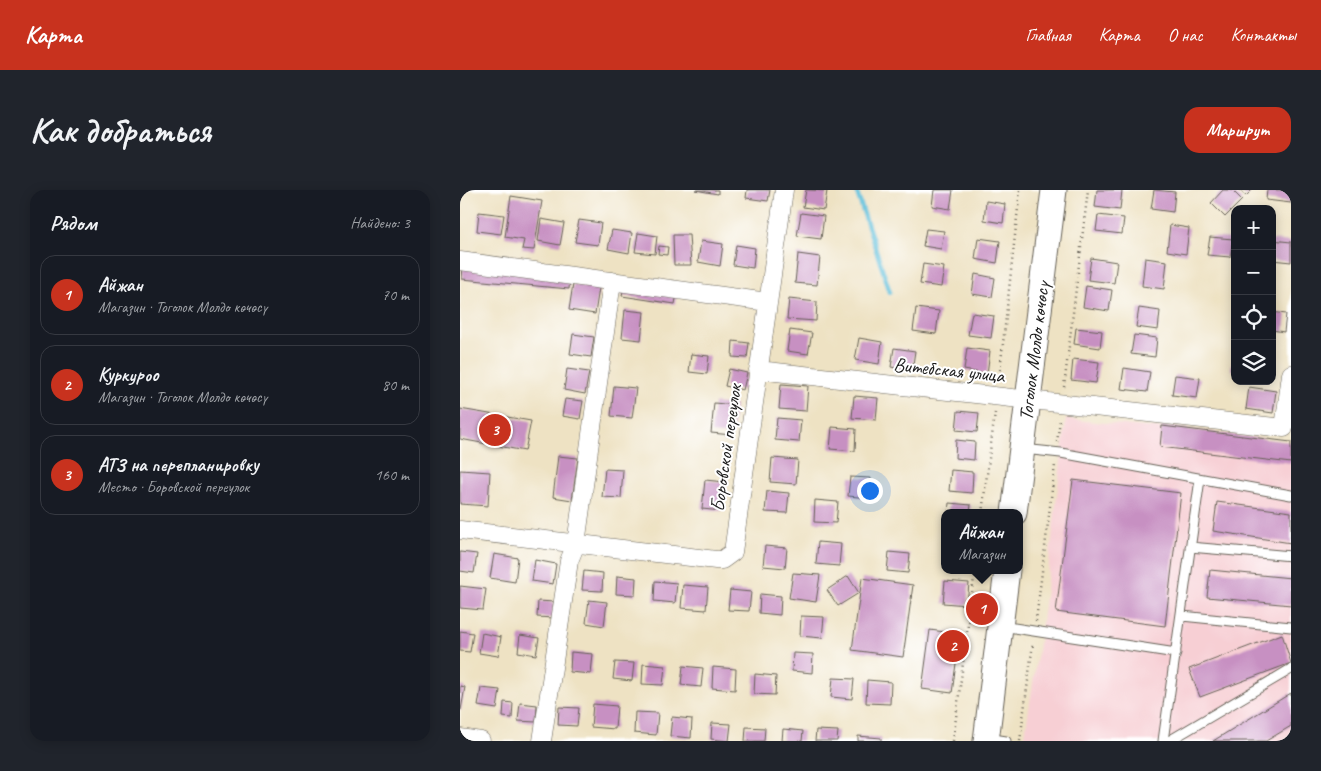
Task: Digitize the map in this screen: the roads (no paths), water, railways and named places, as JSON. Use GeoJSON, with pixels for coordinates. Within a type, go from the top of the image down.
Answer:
{"type":"FeatureCollection","features":[{"type":"Feature","properties":{"kind":"main road","name":"Тоголок Молдо көчөсү"},"geometry":{"type":"LineString","coordinates":[[1014,509],[1054,190]]}},
{"type":"Feature","properties":{"kind":"main road"},"geometry":{"type":"LineString","coordinates":[[993,740],[1000,626],[1006,574]]}},
{"type":"Feature","properties":{"kind":"street","name":"Боровской переулок"},"geometry":{"type":"LineString","coordinates":[[460,530],[716,560],[722,560],[733,552],[784,190]]}},
{"type":"Feature","properties":{"kind":"street"},"geometry":{"type":"LineString","coordinates":[[460,261],[768,302]]}},
{"type":"Feature","properties":{"kind":"street"},"geometry":{"type":"LineString","coordinates":[[542,741],[568,561],[576,544],[612,281]]}},
{"type":"Feature","properties":{"kind":"street","name":"Витебская улица"},"geometry":{"type":"LineString","coordinates":[[758,370],[1284,428],[1291,374]]}},
{"type":"Feature","properties":{"kind":"street"},"geometry":{"type":"LineString","coordinates":[[460,738],[481,741]]}},
{"type":"Feature","properties":{"kind":"lane"},"geometry":{"type":"LineString","coordinates":[[1022,449],[1061,453],[1291,495]]}},
{"type":"Feature","properties":{"kind":"lane"},"geometry":{"type":"LineString","coordinates":[[1163,741],[1200,479]]}},
{"type":"Feature","properties":{"kind":"lane"},"geometry":{"type":"LineString","coordinates":[[1190,547],[1291,556]]}},
{"type":"Feature","properties":{"kind":"lane"},"geometry":{"type":"LineString","coordinates":[[1182,616],[1291,627]]}},
{"type":"Feature","properties":{"kind":"lane"},"geometry":{"type":"LineString","coordinates":[[1000,626],[1176,653]]}},
{"type":"Feature","properties":{"kind":"lane"},"geometry":{"type":"LineString","coordinates":[[1169,741],[1291,669]]}},
{"type":"Feature","properties":{"kind":"waterway"},"geometry":{"type":"LineString","coordinates":[[856,190],[890,292]]}},
{"type":"Feature","properties":{"kind":"place","name":"АТЗ на перепланировку"},"geometry":{"type":"Point","coordinates":[495,430]}},
{"type":"Feature","properties":{"kind":"place","name":"Айжан"},"geometry":{"type":"Point","coordinates":[982,609]}},
{"type":"Feature","properties":{"kind":"place","name":"Куркуроо"},"geometry":{"type":"Point","coordinates":[953,646]}}]}
